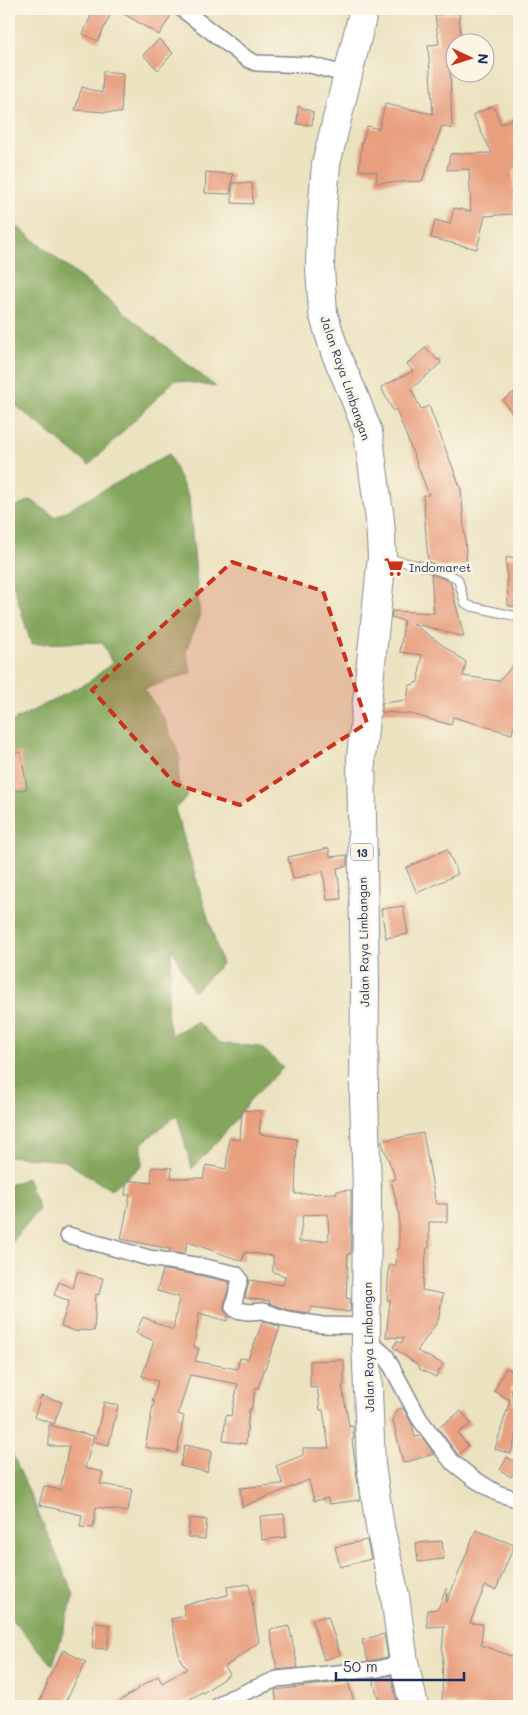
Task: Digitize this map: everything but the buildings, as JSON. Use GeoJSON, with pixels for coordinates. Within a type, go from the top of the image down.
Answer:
{"type":"FeatureCollection","features":[{"type":"Feature","properties":{"kind":"highway","name":"Jalan Raya Limbangan"},"geometry":{"type":"LineString","coordinates":[[364,9],[326,164],[320,269],[323,313],[335,352],[368,432],[377,497],[382,557],[361,758],[365,984],[364,1096],[367,1190],[366,1333],[371,1465],[380,1527],[395,1596],[404,1662],[414,1706]]}},
{"type":"Feature","properties":{"kind":"street"},"geometry":{"type":"LineString","coordinates":[[182,9],[225,43],[252,61],[277,65],[310,65],[348,75]]}},
{"type":"Feature","properties":{"kind":"street"},"geometry":{"type":"LineString","coordinates":[[68,1235],[149,1258],[201,1266],[236,1274],[240,1279],[234,1307],[236,1310],[263,1311],[286,1319],[366,1333],[386,1356],[419,1418],[451,1461],[474,1479],[497,1493],[519,1500]]}},
{"type":"Feature","properties":{"kind":"street"},"geometry":{"type":"LineString","coordinates":[[218,1706],[231,1698],[277,1678],[369,1670],[404,1662]]}},
{"type":"Feature","properties":{"kind":"lane"},"geometry":{"type":"LineString","coordinates":[[382,557],[452,576],[458,579],[465,603],[470,606],[519,616]]}},
{"type":"Feature","properties":{"kind":"highlighted area"},"geometry":{"type":"Polygon","coordinates":[[[232,562],[323,591],[367,723],[240,805],[175,784],[92,690],[232,562]]]}},
{"type":"Feature","properties":{"kind":"green space"},"geometry":{"type":"Polygon","coordinates":[[[9,214],[14,224],[216,387],[175,380],[89,465],[9,400],[9,214]]]}},
{"type":"Feature","properties":{"kind":"green space"},"geometry":{"type":"Polygon","coordinates":[[[169,454],[189,499],[200,617],[186,650],[191,673],[144,689],[163,717],[180,757],[178,782],[188,795],[175,809],[222,964],[194,992],[172,948],[167,1013],[171,1035],[197,1022],[220,1043],[261,1047],[283,1068],[250,1100],[229,1128],[192,1169],[177,1115],[142,1143],[142,1166],[111,1190],[65,1161],[9,1156],[9,723],[90,681],[112,663],[102,642],[31,644],[9,570],[9,509],[31,500],[55,517],[169,454]]]}},
{"type":"Feature","properties":{"kind":"green space"},"geometry":{"type":"Polygon","coordinates":[[[27,1178],[39,1209],[10,1244],[9,1249],[9,1185],[27,1178]]]}},
{"type":"Feature","properties":{"kind":"green space"},"geometry":{"type":"Polygon","coordinates":[[[9,1446],[74,1595],[53,1665],[9,1617],[9,1446]]]}},
{"type":"Feature","properties":{"kind":"place","name":"Indomaret"},"geometry":{"type":"Point","coordinates":[394,567]}}]}
